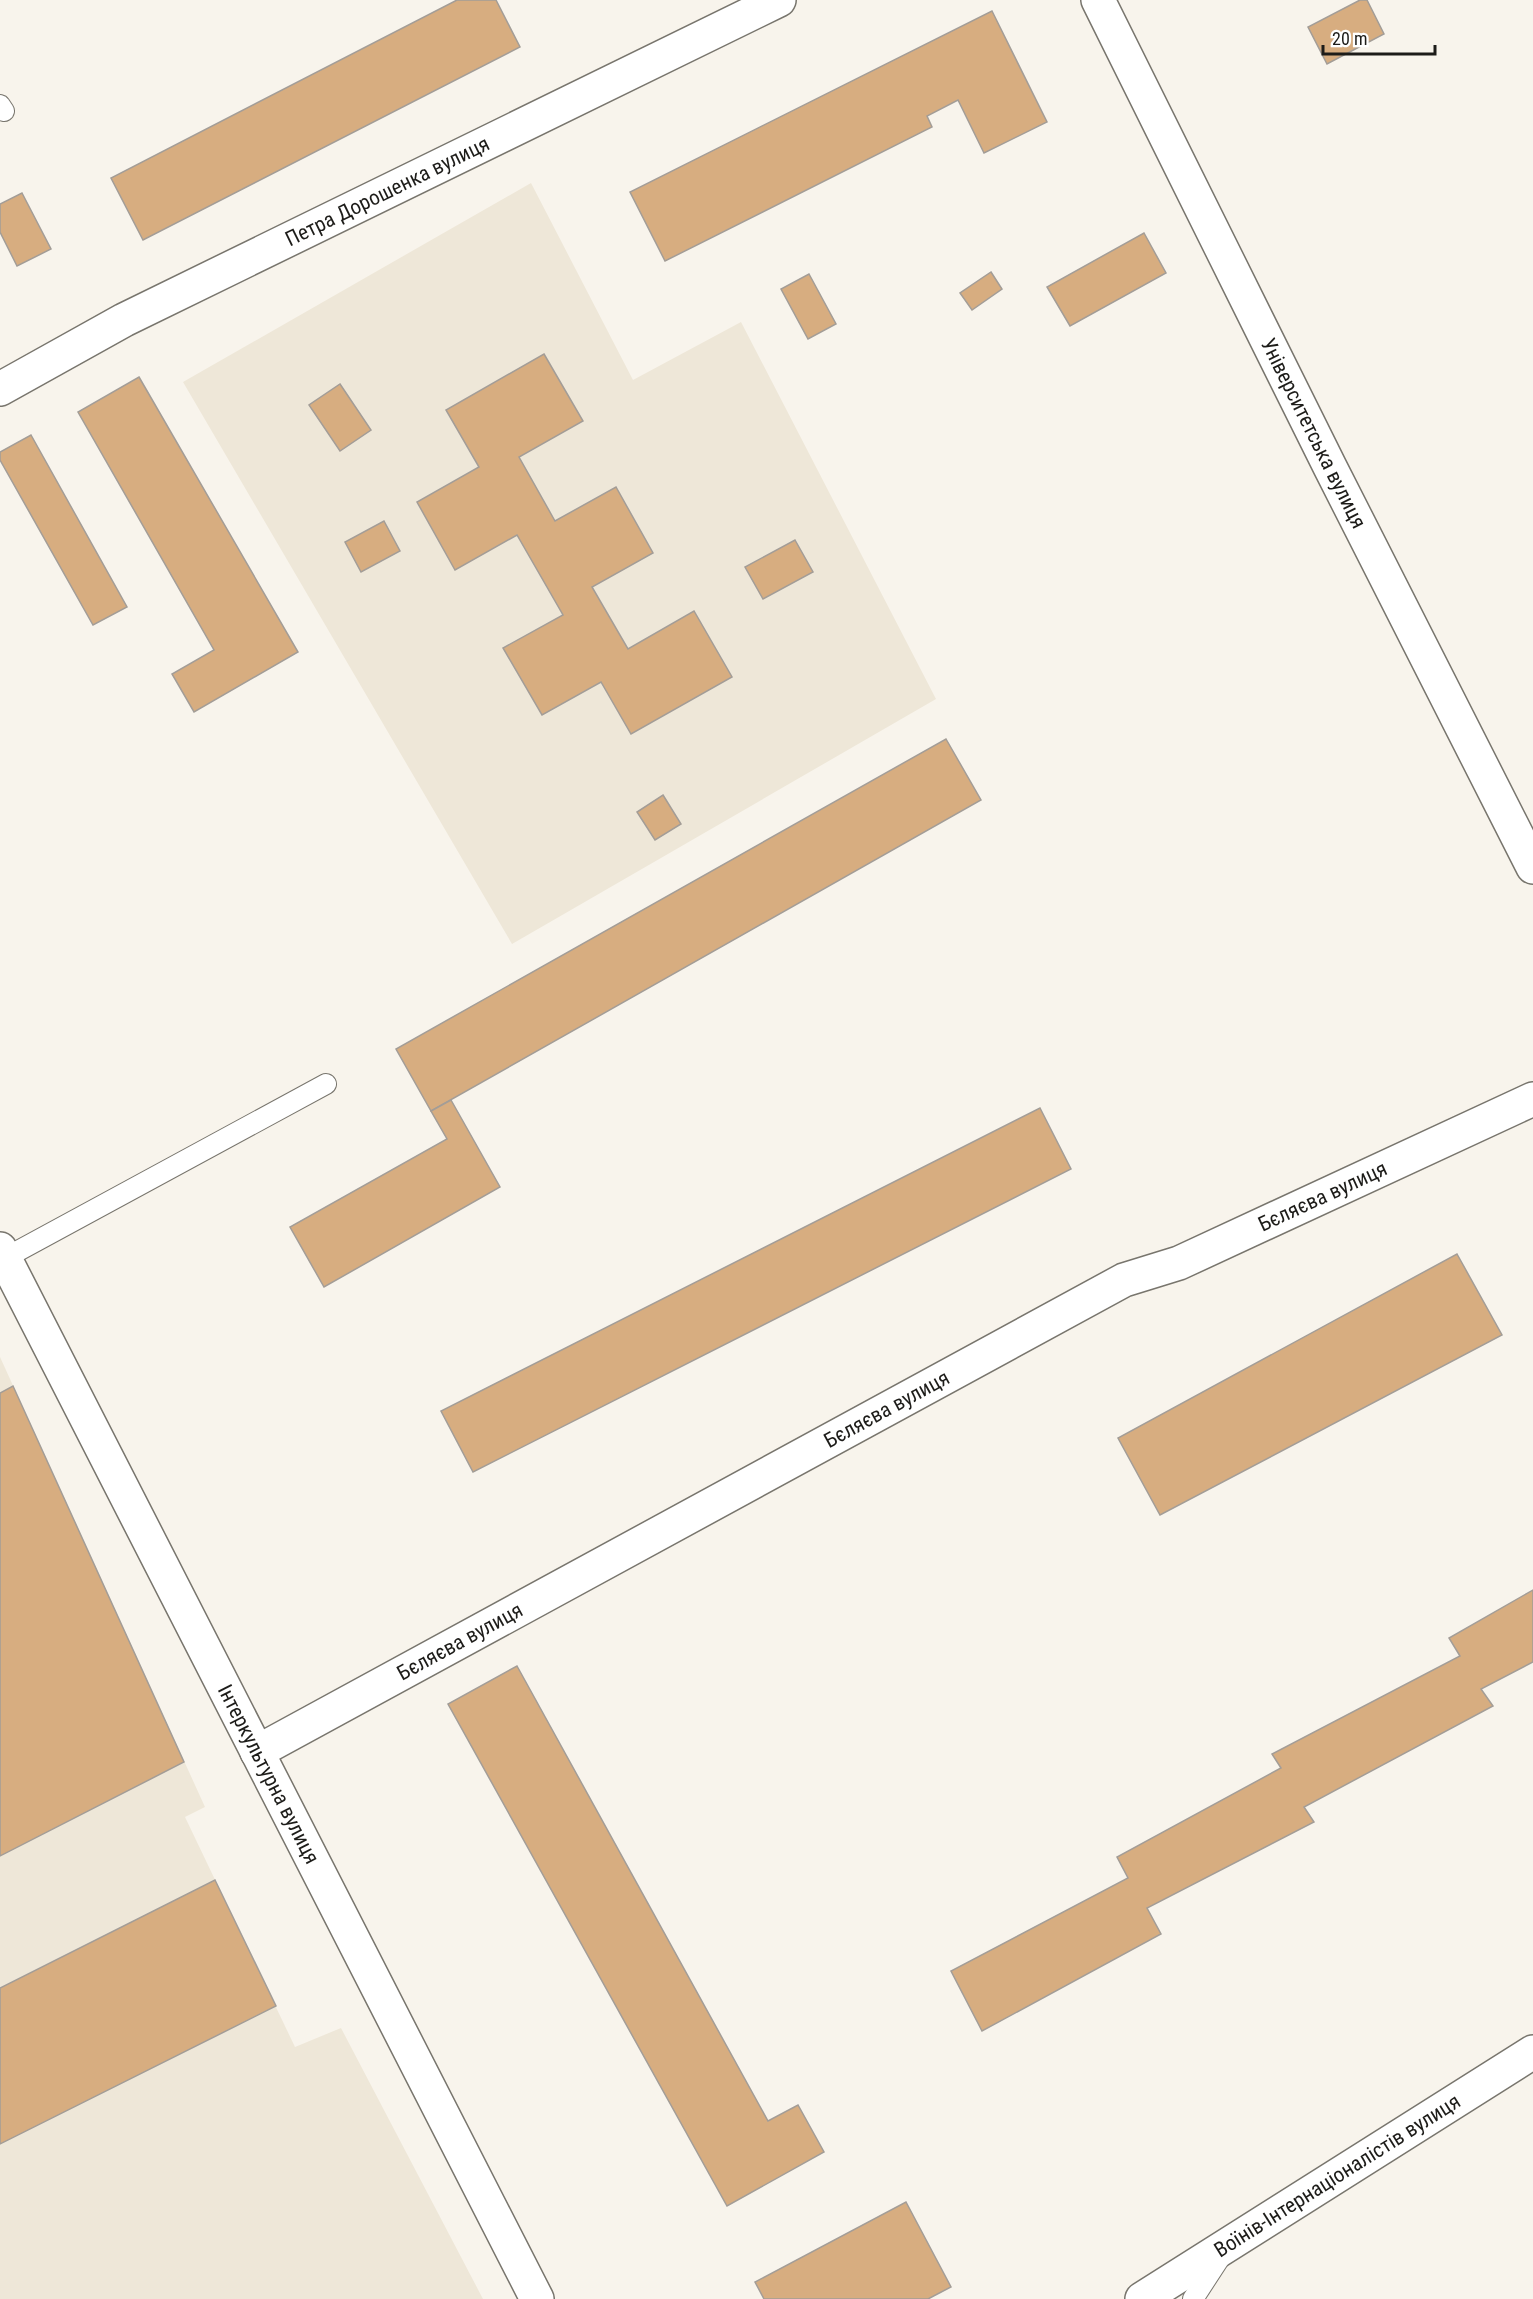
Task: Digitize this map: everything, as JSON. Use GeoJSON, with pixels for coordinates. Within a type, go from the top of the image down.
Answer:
{"type":"FeatureCollection","features":[{"type":"Feature","properties":{"kind":"main road","name":"Петра Дорошенка вулиця"},"geometry":{"type":"LineString","coordinates":[[0,389],[124,320],[779,0]]}},
{"type":"Feature","properties":{"kind":"main road","name":"Університетська вулиця"},"geometry":{"type":"LineString","coordinates":[[1098,0],[1335,478],[1533,867]]}},
{"type":"Feature","properties":{"kind":"main road","name":"Бєляєва вулиця"},"geometry":{"type":"LineString","coordinates":[[257,1752],[1124,1280],[1179,1263],[1533,1099]]}},
{"type":"Feature","properties":{"kind":"main road","name":"Інтеркультурна вулиця"},"geometry":{"type":"LineString","coordinates":[[2,1254],[537,2299]]}},
{"type":"Feature","properties":{"kind":"main road","name":"Воїнів-Інтернаціоналістів вулиця"},"geometry":{"type":"LineString","coordinates":[[1142,2299],[1533,2052]]}},
{"type":"Feature","properties":{"kind":"lane"},"geometry":{"type":"LineString","coordinates":[[2,1254],[326,1084]]}},
{"type":"Feature","properties":{"kind":"lane"},"geometry":{"type":"LineString","coordinates":[[1193,2299],[1230,2242]]}},
{"type":"Feature","properties":{"kind":"shaded area"},"geometry":{"type":"Polygon","coordinates":[[[531,183],[633,380],[741,322],[936,699],[512,944],[183,382],[531,183]]]}},
{"type":"Feature","properties":{"kind":"shaded area"},"geometry":{"type":"Polygon","coordinates":[[[0,1357],[205,1807],[185,1817],[295,2047],[341,2028],[483,2299],[0,2299],[0,1357]]]}},
{"type":"Feature","properties":{"kind":"building"},"geometry":{"type":"Polygon","coordinates":[[[457,0],[496,0],[520,47],[143,240],[111,178],[457,0]]]}},
{"type":"Feature","properties":{"kind":"building"},"geometry":{"type":"Polygon","coordinates":[[[1360,0],[1367,0],[1384,34],[1327,64],[1308,27],[1360,0]]]}},
{"type":"Feature","properties":{"kind":"building"},"geometry":{"type":"Polygon","coordinates":[[[992,11],[1047,122],[984,153],[958,100],[927,116],[932,127],[665,261],[630,192],[992,11]]]}},
{"type":"Feature","properties":{"kind":"building"},"geometry":{"type":"Polygon","coordinates":[[[22,193],[51,249],[17,266],[0,232],[0,204],[22,193]]]}},
{"type":"Feature","properties":{"kind":"building"},"geometry":{"type":"Polygon","coordinates":[[[1144,233],[1166,273],[1070,326],[1047,287],[1144,233]]]}},
{"type":"Feature","properties":{"kind":"building"},"geometry":{"type":"Polygon","coordinates":[[[991,272],[1002,289],[972,310],[960,293],[991,272]]]}},
{"type":"Feature","properties":{"kind":"building"},"geometry":{"type":"Polygon","coordinates":[[[809,274],[836,324],[808,339],[781,289],[809,274]]]}},
{"type":"Feature","properties":{"kind":"building"},"geometry":{"type":"Polygon","coordinates":[[[544,354],[583,421],[519,457],[555,521],[616,487],[653,553],[592,587],[628,649],[694,611],[732,677],[631,734],[601,682],[542,715],[503,648],[563,615],[517,535],[455,570],[417,502],[479,467],[446,410],[544,354]]]}},
{"type":"Feature","properties":{"kind":"building"},"geometry":{"type":"Polygon","coordinates":[[[139,377],[298,652],[194,712],[172,674],[214,650],[78,412],[139,377]]]}},
{"type":"Feature","properties":{"kind":"building"},"geometry":{"type":"Polygon","coordinates":[[[340,384],[371,430],[340,451],[309,405],[340,384]]]}},
{"type":"Feature","properties":{"kind":"building"},"geometry":{"type":"Polygon","coordinates":[[[31,435],[127,607],[93,625],[0,460],[0,452],[31,435]]]}},
{"type":"Feature","properties":{"kind":"building"},"geometry":{"type":"Polygon","coordinates":[[[384,521],[400,551],[361,572],[345,542],[384,521]]]}},
{"type":"Feature","properties":{"kind":"building"},"geometry":{"type":"Polygon","coordinates":[[[795,540],[813,572],[763,599],[745,567],[795,540]]]}},
{"type":"Feature","properties":{"kind":"building"},"geometry":{"type":"Polygon","coordinates":[[[946,739],[981,800],[431,1111],[396,1049],[946,739]]]}},
{"type":"Feature","properties":{"kind":"building"},"geometry":{"type":"Polygon","coordinates":[[[663,795],[681,824],[655,840],[637,812],[663,795]]]}},
{"type":"Feature","properties":{"kind":"building"},"geometry":{"type":"Polygon","coordinates":[[[451,1100],[500,1187],[324,1287],[290,1227],[447,1139],[431,1111],[451,1100]]]}},
{"type":"Feature","properties":{"kind":"building"},"geometry":{"type":"Polygon","coordinates":[[[1040,1108],[1071,1169],[473,1472],[441,1411],[1040,1108]]]}},
{"type":"Feature","properties":{"kind":"building"},"geometry":{"type":"Polygon","coordinates":[[[1457,1254],[1502,1335],[1160,1515],[1118,1438],[1457,1254]]]}},
{"type":"Feature","properties":{"kind":"building"},"geometry":{"type":"Polygon","coordinates":[[[13,1386],[184,1762],[0,1856],[0,1393],[13,1386]]]}},
{"type":"Feature","properties":{"kind":"building"},"geometry":{"type":"Polygon","coordinates":[[[1533,1590],[1533,1662],[1481,1689],[1493,1706],[1304,1807],[1314,1822],[1147,1908],[1161,1934],[982,2031],[951,1971],[1128,1878],[1117,1857],[1281,1768],[1272,1754],[1460,1656],[1449,1638],[1533,1590]]]}},
{"type":"Feature","properties":{"kind":"building"},"geometry":{"type":"Polygon","coordinates":[[[517,1666],[768,2121],[798,2105],[824,2152],[727,2206],[448,1704],[517,1666]]]}},
{"type":"Feature","properties":{"kind":"building"},"geometry":{"type":"Polygon","coordinates":[[[215,1880],[276,2006],[0,2144],[0,1988],[215,1880]]]}},
{"type":"Feature","properties":{"kind":"building"},"geometry":{"type":"Polygon","coordinates":[[[906,2202],[951,2287],[928,2299],[764,2299],[755,2282],[906,2202]]]}}]}
